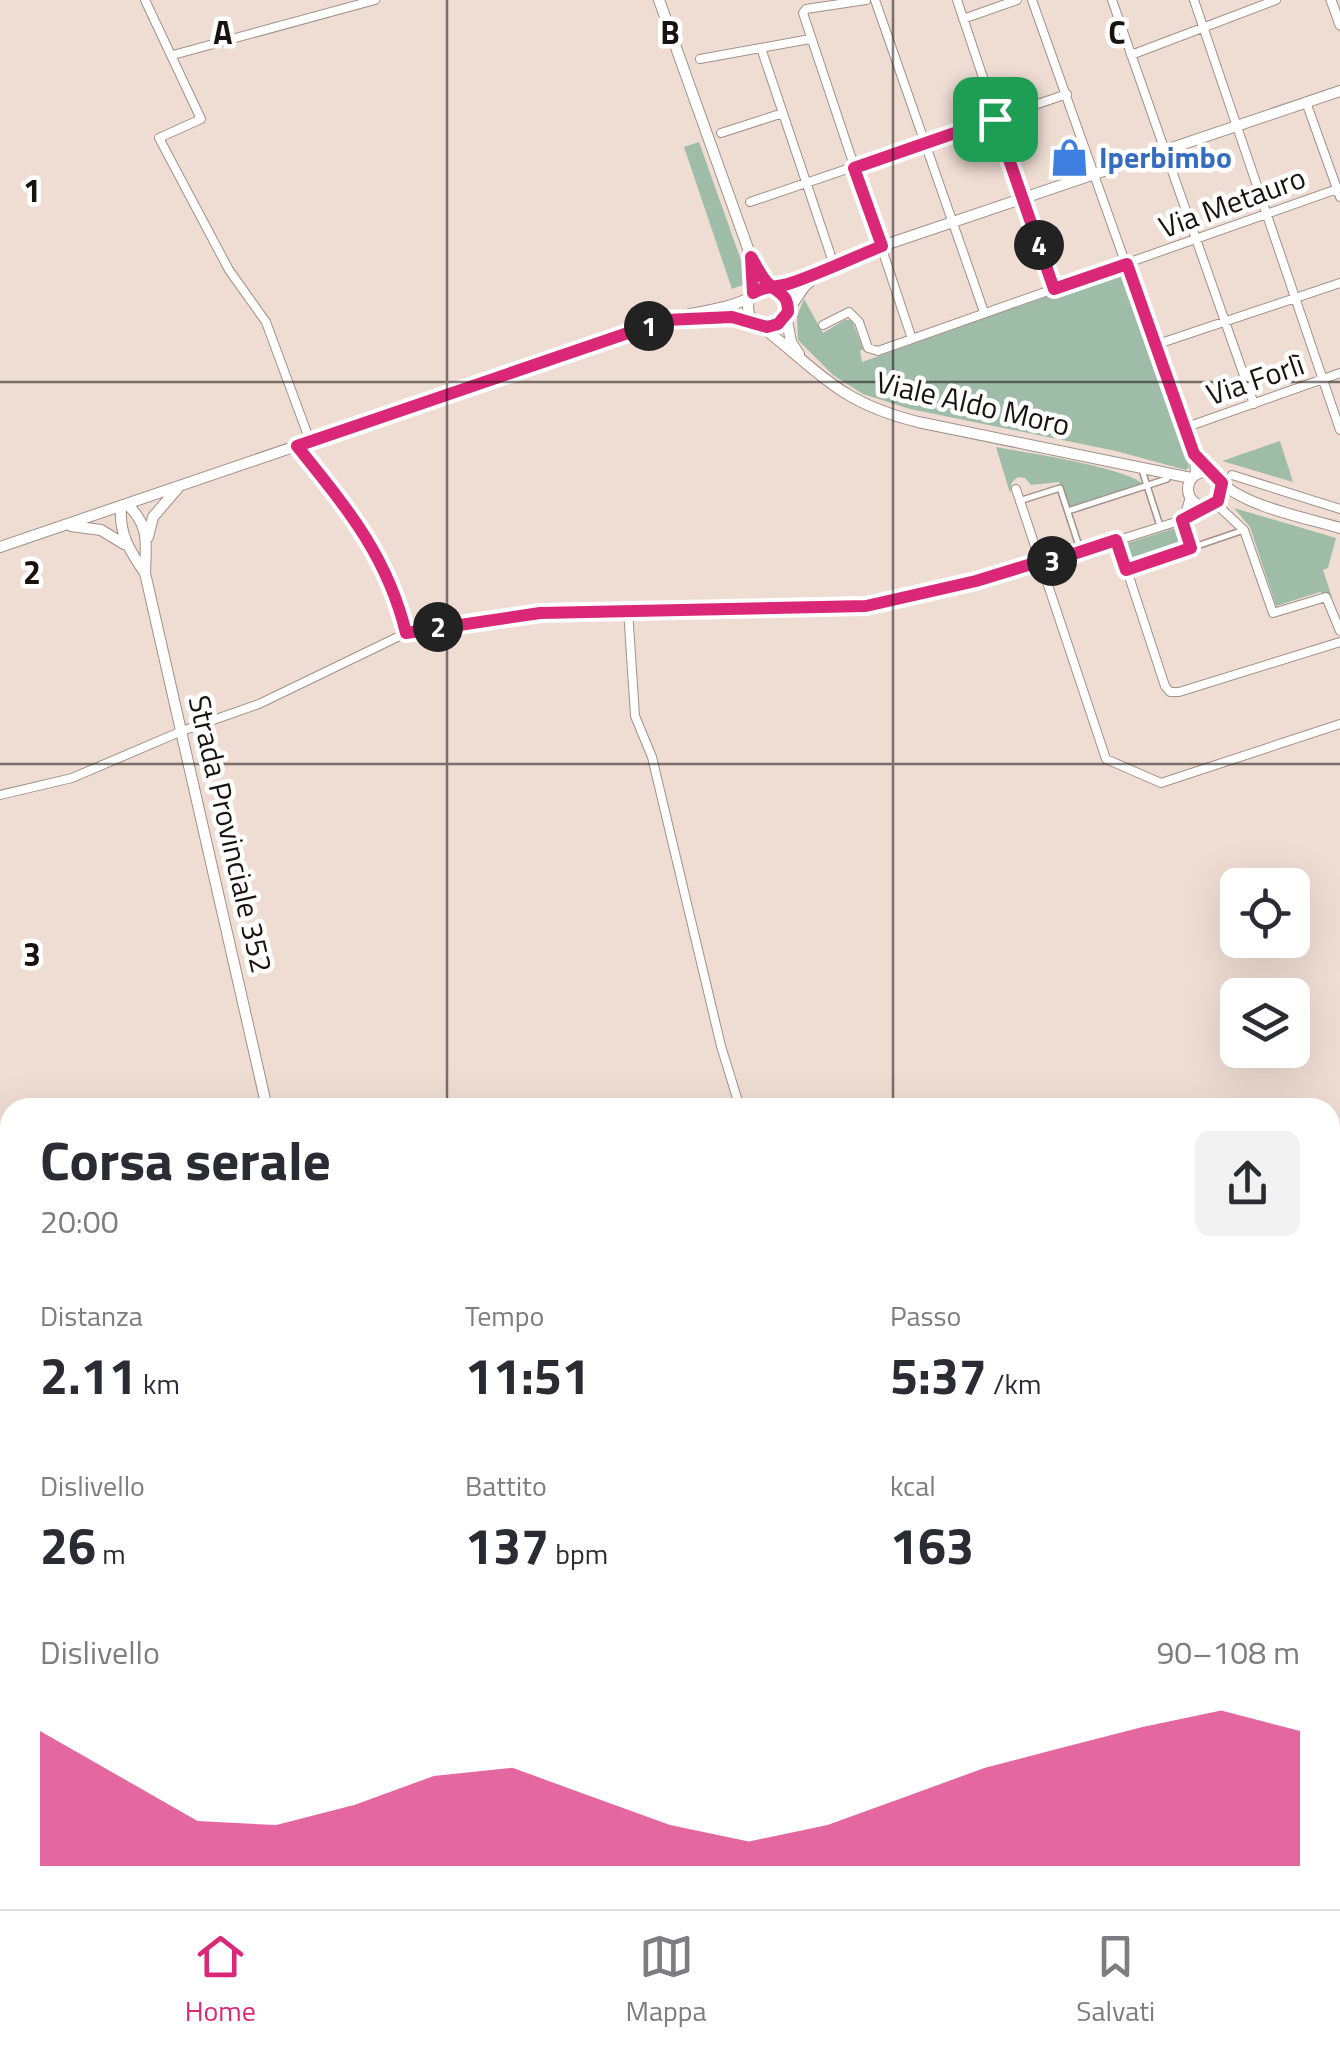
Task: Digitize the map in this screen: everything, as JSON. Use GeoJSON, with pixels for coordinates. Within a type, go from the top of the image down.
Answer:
{"type":"FeatureCollection","features":[{"type":"Feature","properties":{"kind":"main road","name":"Viale Aldo Moro"},"geometry":{"type":"LineString","coordinates":[[659,0],[751,257],[773,287],[784,295],[793,346],[812,371]]}},
{"type":"Feature","properties":{"kind":"main road"},"geometry":{"type":"LineString","coordinates":[[0,547],[688,312],[725,308],[882,246],[1340,91]]}},
{"type":"Feature","properties":{"kind":"main road","name":"Viale Aldo Moro"},"geometry":{"type":"LineString","coordinates":[[751,257],[748,311],[812,371],[855,401],[891,415],[1167,476],[1208,472],[1232,491],[1280,510]]}},
{"type":"Feature","properties":{"kind":"main road"},"geometry":{"type":"LineString","coordinates":[[666,320],[706,316],[778,324],[808,283],[834,265]]}},
{"type":"Feature","properties":{"kind":"main road","name":"Viale Aldo Moro"},"geometry":{"type":"LineString","coordinates":[[1167,476],[1196,504],[1237,501],[1340,528]]}},
{"type":"Feature","properties":{"kind":"main road"},"geometry":{"type":"LineString","coordinates":[[1189,495],[1193,476]]}},
{"type":"Feature","properties":{"kind":"main road"},"geometry":{"type":"LineString","coordinates":[[1213,503],[1222,483]]}},
{"type":"Feature","properties":{"kind":"main road","name":"Strada Provinciale 352"},"geometry":{"type":"LineString","coordinates":[[146,542],[153,517],[180,486]]}},
{"type":"Feature","properties":{"kind":"main road","name":"Strada Provinciale 352"},"geometry":{"type":"LineString","coordinates":[[145,573],[126,545],[119,526],[124,505],[142,518],[145,573],[266,1098]]}},
{"type":"Feature","properties":{"kind":"main road"},"geometry":{"type":"LineString","coordinates":[[65,525],[101,530],[126,545]]}},
{"type":"Feature","properties":{"kind":"street"},"geometry":{"type":"LineString","coordinates":[[145,0],[201,118],[159,138],[229,270],[266,322],[310,441]]}},
{"type":"Feature","properties":{"kind":"street"},"geometry":{"type":"LineString","coordinates":[[173,55],[375,0]]}},
{"type":"Feature","properties":{"kind":"street"},"geometry":{"type":"LineString","coordinates":[[866,0],[806,9],[803,13],[912,339]]}},
{"type":"Feature","properties":{"kind":"street"},"geometry":{"type":"LineString","coordinates":[[875,0],[984,312]]}},
{"type":"Feature","properties":{"kind":"street"},"geometry":{"type":"LineString","coordinates":[[957,0],[1054,289]]}},
{"type":"Feature","properties":{"kind":"street"},"geometry":{"type":"LineString","coordinates":[[963,19],[1017,0]]}},
{"type":"Feature","properties":{"kind":"street"},"geometry":{"type":"LineString","coordinates":[[1032,0],[1184,428],[1194,454],[1208,472]]}},
{"type":"Feature","properties":{"kind":"street"},"geometry":{"type":"LineString","coordinates":[[1112,0],[1254,404]]}},
{"type":"Feature","properties":{"kind":"street"},"geometry":{"type":"LineString","coordinates":[[1194,0],[1340,430]]}},
{"type":"Feature","properties":{"kind":"street"},"geometry":{"type":"LineString","coordinates":[[1331,0],[1340,26]]}},
{"type":"Feature","properties":{"kind":"street"},"geometry":{"type":"LineString","coordinates":[[1131,55],[1272,1]]}},
{"type":"Feature","properties":{"kind":"street"},"geometry":{"type":"LineString","coordinates":[[700,59],[810,39]]}},
{"type":"Feature","properties":{"kind":"street"},"geometry":{"type":"LineString","coordinates":[[761,48],[834,265]]}},
{"type":"Feature","properties":{"kind":"street"},"geometry":{"type":"LineString","coordinates":[[750,202],[1067,94]]}},
{"type":"Feature","properties":{"kind":"street"},"geometry":{"type":"LineString","coordinates":[[1306,102],[1339,191]]}},
{"type":"Feature","properties":{"kind":"street"},"geometry":{"type":"LineString","coordinates":[[721,134],[783,113]]}},
{"type":"Feature","properties":{"kind":"street","name":"Via Metauro"},"geometry":{"type":"LineString","coordinates":[[823,325],[849,312],[859,322],[868,348],[874,352],[1339,191]]}},
{"type":"Feature","properties":{"kind":"street"},"geometry":{"type":"LineString","coordinates":[[1155,345],[1340,282]]}},
{"type":"Feature","properties":{"kind":"street","name":"Via Forlì"},"geometry":{"type":"LineString","coordinates":[[1184,428],[1340,373]]}},
{"type":"Feature","properties":{"kind":"street"},"geometry":{"type":"LineString","coordinates":[[297,446],[364,529],[398,600],[406,633]]}},
{"type":"Feature","properties":{"kind":"street"},"geometry":{"type":"LineString","coordinates":[[1193,476],[1194,454]]}},
{"type":"Feature","properties":{"kind":"street"},"geometry":{"type":"LineString","coordinates":[[1138,467],[1160,526]]}},
{"type":"Feature","properties":{"kind":"street"},"geometry":{"type":"LineString","coordinates":[[1232,475],[1340,509]]}},
{"type":"Feature","properties":{"kind":"street"},"geometry":{"type":"LineString","coordinates":[[1068,511],[1167,476]]}},
{"type":"Feature","properties":{"kind":"street"},"geometry":{"type":"LineString","coordinates":[[1019,502],[1060,488],[1081,552]]}},
{"type":"Feature","properties":{"kind":"street"},"geometry":{"type":"LineString","coordinates":[[1016,489],[1106,759],[1161,783],[1340,724]]}},
{"type":"Feature","properties":{"kind":"street"},"geometry":{"type":"LineString","coordinates":[[1189,495],[1180,520],[1191,548]]}},
{"type":"Feature","properties":{"kind":"street"},"geometry":{"type":"LineString","coordinates":[[0,795],[72,778],[182,731],[260,704],[406,633],[510,616],[866,606],[1081,552],[1180,520],[1213,503],[1244,530],[1273,613],[1326,598],[1340,631]]}},
{"type":"Feature","properties":{"kind":"street"},"geometry":{"type":"LineString","coordinates":[[1126,570],[1244,530]]}},
{"type":"Feature","properties":{"kind":"street"},"geometry":{"type":"LineString","coordinates":[[1116,540],[1170,692],[1340,642]]}},
{"type":"Feature","properties":{"kind":"street"},"geometry":{"type":"LineString","coordinates":[[628,610],[635,716],[652,757],[737,1098]]}},
{"type":"Feature","properties":{"kind":"green space"},"geometry":{"type":"Polygon","coordinates":[[[699,142],[747,277],[748,283],[732,289],[684,147],[699,142]]]}},
{"type":"Feature","properties":{"kind":"green space"},"geometry":{"type":"Polygon","coordinates":[[[1122,270],[1186,454],[1186,470],[1116,451],[910,409],[863,394],[833,375],[798,340],[797,316],[804,299],[823,333],[852,320],[863,349],[862,362],[1122,270]]]}},
{"type":"Feature","properties":{"kind":"green space"},"geometry":{"type":"Polygon","coordinates":[[[1280,441],[1293,482],[1222,461],[1280,441]]]}},
{"type":"Feature","properties":{"kind":"green space"},"geometry":{"type":"Polygon","coordinates":[[[996,447],[1098,467],[1144,485],[1069,509],[1059,482],[1031,485],[1018,477],[1012,482],[1010,493],[996,447]]]}},
{"type":"Feature","properties":{"kind":"green space"},"geometry":{"type":"Polygon","coordinates":[[[1234,508],[1336,538],[1328,568],[1323,570],[1332,597],[1320,592],[1276,606],[1250,527],[1234,508]]]}},
{"type":"Feature","properties":{"kind":"green space"},"geometry":{"type":"Polygon","coordinates":[[[1181,526],[1188,548],[1141,564],[1138,556],[1132,558],[1134,563],[1130,560],[1128,543],[1181,526]]]}},
{"type":"Feature","properties":{"kind":"place","name":"Iperbimbo"},"geometry":{"type":"Point","coordinates":[1069,157]}},
{"type":"Feature","properties":{"kind":"route"},"geometry":{"type":"LineString","coordinates":[[995,119],[854,168],[882,246],[791,283],[775,288],[766,286],[753,293],[751,257],[766,282],[771,287],[775,288],[782,292],[786,298],[788,312],[778,324],[767,327],[732,317],[666,320],[297,446],[364,529],[398,600],[406,633],[540,613],[866,606],[976,581],[1038,562],[1040,565],[1116,540],[1126,570],[1191,548],[1182,520],[1218,501],[1222,483],[1194,454],[1127,264],[1054,289],[995,119]]}}]}
